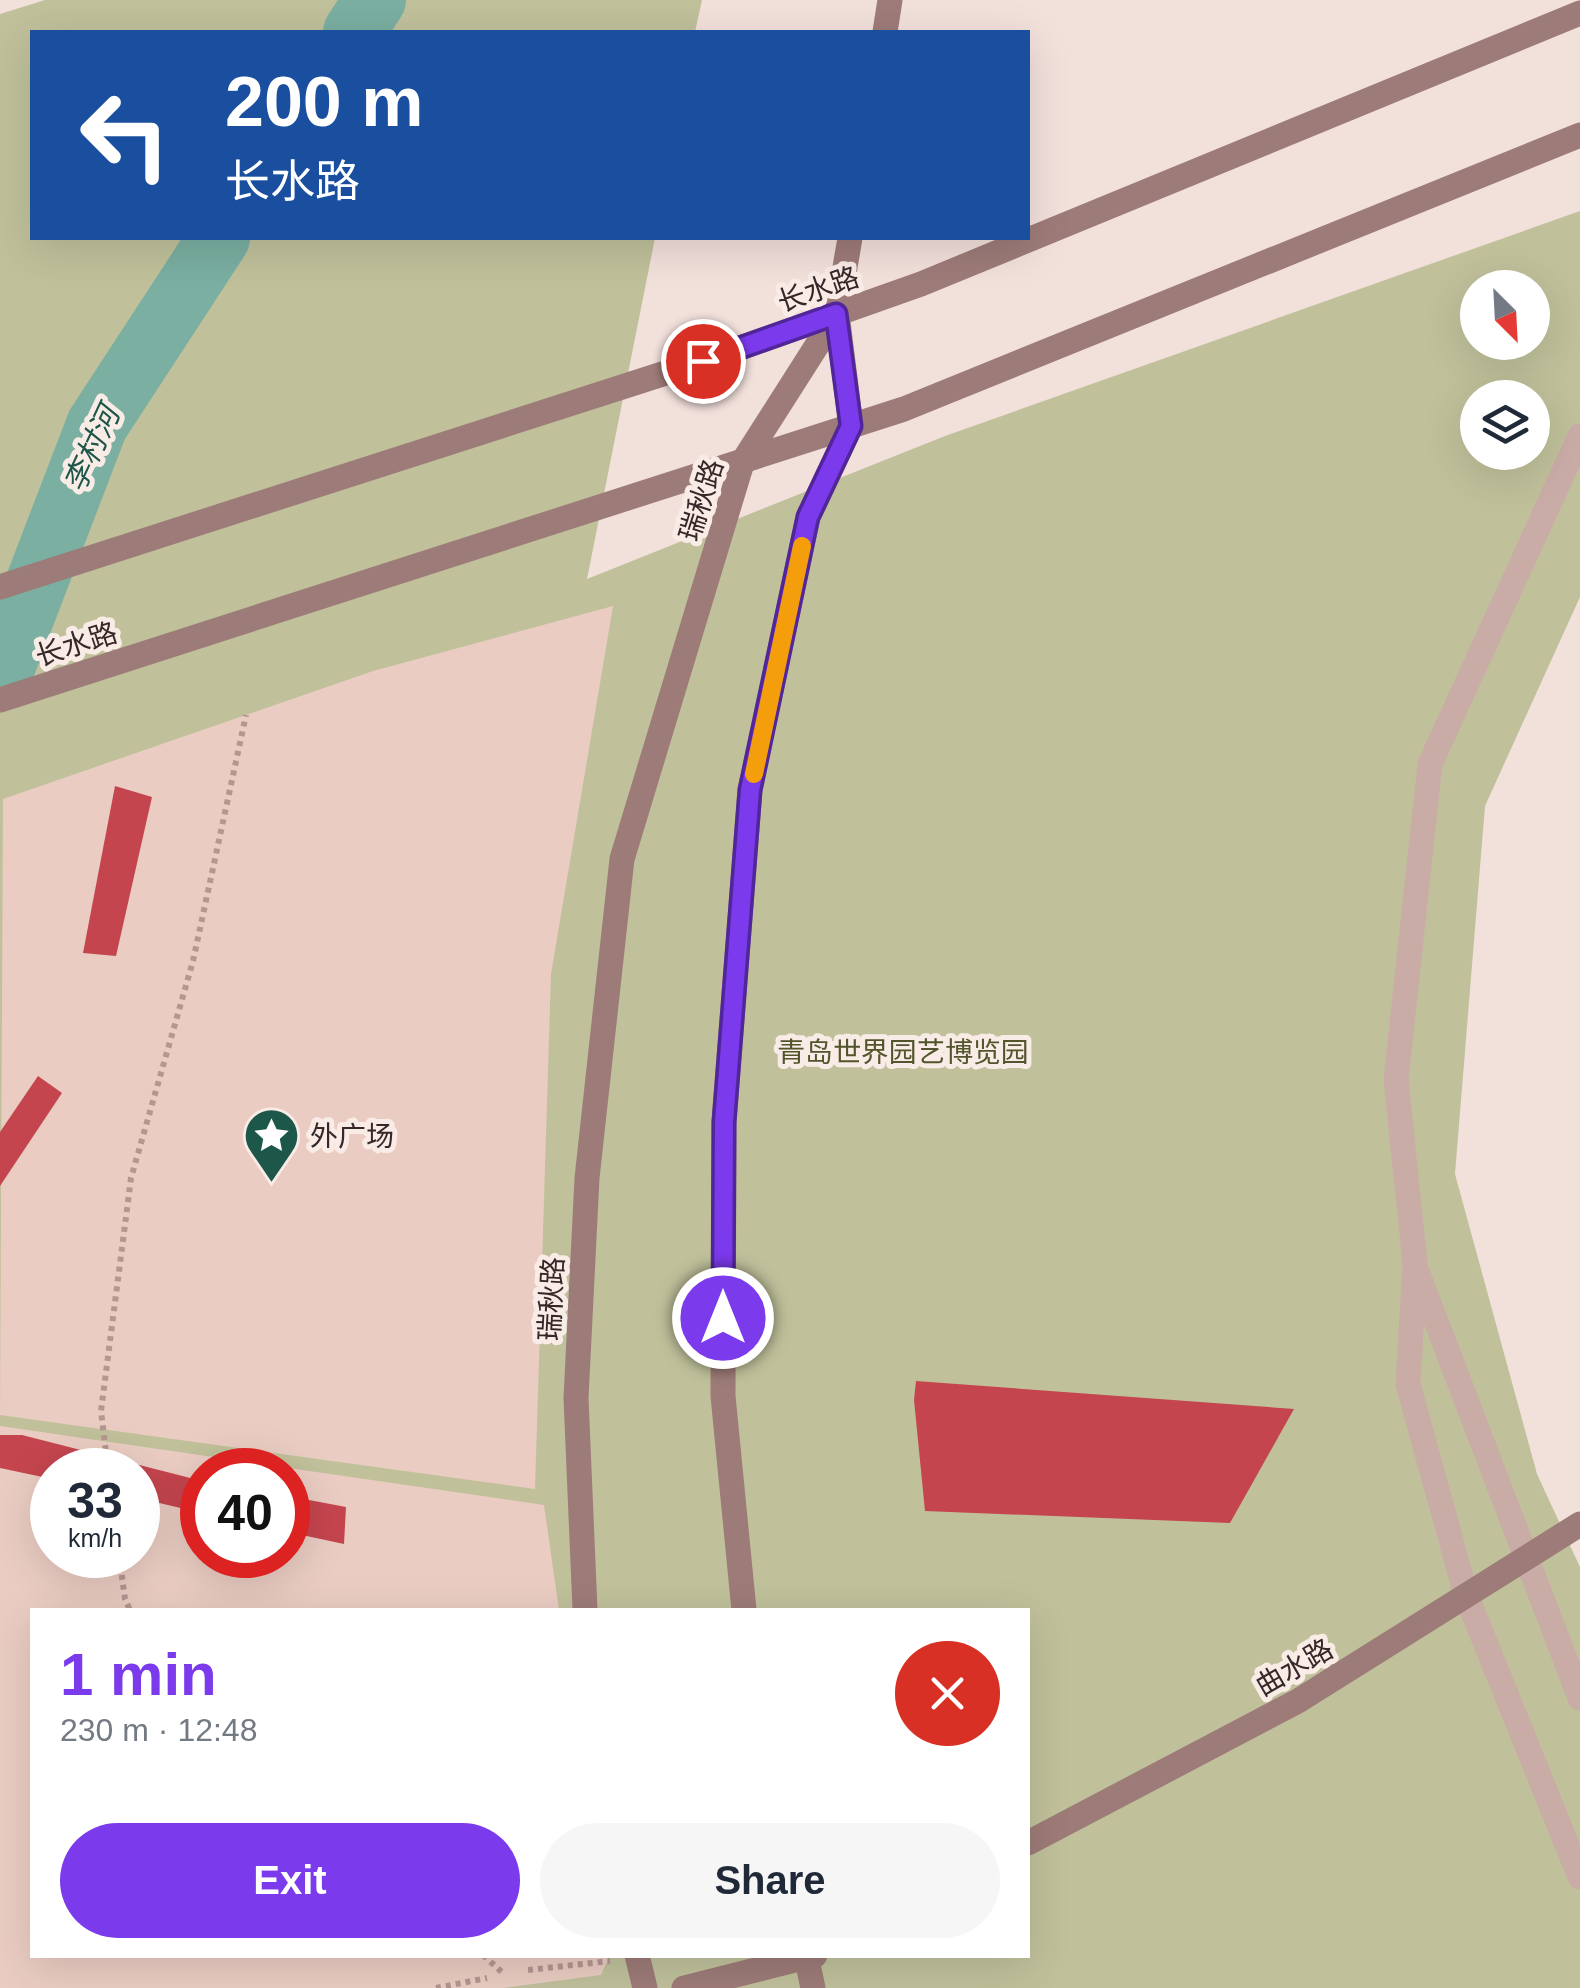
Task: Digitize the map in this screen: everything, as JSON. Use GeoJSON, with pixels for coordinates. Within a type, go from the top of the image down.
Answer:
{"type":"FeatureCollection","features":[{"type":"Feature","properties":{"kind":"street"},"geometry":{"type":"LineString","coordinates":[[885,30],[890,0]]}},
{"type":"Feature","properties":{"kind":"street","name":"长水路"},"geometry":{"type":"LineString","coordinates":[[1030,240],[1580,13]]}},
{"type":"Feature","properties":{"kind":"street","name":"长水路"},"geometry":{"type":"LineString","coordinates":[[0,700],[904,409],[1580,135]]}},
{"type":"Feature","properties":{"kind":"street"},"geometry":{"type":"LineString","coordinates":[[744,1608],[723,1396],[724,1141],[750,790],[808,517],[851,426],[836,314],[850,240]]}},
{"type":"Feature","properties":{"kind":"street","name":"长水路"},"geometry":{"type":"LineString","coordinates":[[0,587],[703,361],[922,284],[1029,240]]}},
{"type":"Feature","properties":{"kind":"street","name":"瑞秋路"},"geometry":{"type":"LineString","coordinates":[[585,1608],[577,1380],[588,1178],[622,860],[742,463],[836,314]]}},
{"type":"Feature","properties":{"kind":"street"},"geometry":{"type":"LineString","coordinates":[[1580,436],[1430,764],[1396,1079],[1415,1264],[1408,1384],[1466,1595],[1580,1878]]}},
{"type":"Feature","properties":{"kind":"street"},"geometry":{"type":"LineString","coordinates":[[1415,1264],[1580,1698]]}},
{"type":"Feature","properties":{"kind":"street","name":"曲水路"},"geometry":{"type":"LineString","coordinates":[[1030,1842],[1298,1701],[1580,1524]]}},
{"type":"Feature","properties":{"kind":"street"},"geometry":{"type":"LineString","coordinates":[[624,1958],[645,1988]]}},
{"type":"Feature","properties":{"kind":"street"},"geometry":{"type":"LineString","coordinates":[[684,1988],[801,1958]]}},
{"type":"Feature","properties":{"kind":"street"},"geometry":{"type":"LineString","coordinates":[[809,1958],[812,1988]]}},
{"type":"Feature","properties":{"kind":"path"},"geometry":{"type":"LineString","coordinates":[[105,1448],[101,1412],[131,1178],[193,961],[246,715]]}},
{"type":"Feature","properties":{"kind":"path"},"geometry":{"type":"LineString","coordinates":[[122,1578],[129,1608]]}},
{"type":"Feature","properties":{"kind":"path"},"geometry":{"type":"LineString","coordinates":[[485,1958],[505,1975]]}},
{"type":"Feature","properties":{"kind":"path"},"geometry":{"type":"LineString","coordinates":[[528,1970],[624,1958]]}},
{"type":"Feature","properties":{"kind":"path"},"geometry":{"type":"LineString","coordinates":[[436,1988],[487,1978]]}},
{"type":"Feature","properties":{"kind":"green space","name":"青岛世界园艺博览园"},"geometry":{"type":"Polygon","coordinates":[[[45,0],[702,0],[695,30],[30,30],[30,240],[655,240],[587,579],[945,436],[1580,211],[1580,597],[1485,806],[1455,1174],[1537,1474],[1580,1567],[1580,1988],[0,1988],[0,14],[45,0]]]}},
{"type":"Feature","properties":{"kind":"shaded area","name":"外广场"},"geometry":{"type":"Polygon","coordinates":[[[613,606],[551,974],[535,1489],[310,1458],[310,1448],[239,1448],[0,1415],[3,799],[373,671],[613,606]]]}},
{"type":"Feature","properties":{"kind":"shaded area"},"geometry":{"type":"Polygon","coordinates":[[[0,1426],[151,1448],[30,1448],[30,1578],[160,1578],[160,1449],[180,1452],[180,1578],[310,1578],[310,1471],[544,1505],[559,1608],[30,1608],[30,1958],[609,1958],[601,1975],[503,1988],[0,1988],[0,1426]]]}},
{"type":"Feature","properties":{"kind":"building"},"geometry":{"type":"Polygon","coordinates":[[[115,786],[152,797],[116,956],[83,953],[115,786]]]}},
{"type":"Feature","properties":{"kind":"building"},"geometry":{"type":"Polygon","coordinates":[[[38,1076],[62,1093],[0,1186],[0,1132],[38,1076]]]}},
{"type":"Feature","properties":{"kind":"building"},"geometry":{"type":"Polygon","coordinates":[[[916,1381],[1294,1409],[1230,1523],[925,1511],[914,1400],[916,1381]]]}},
{"type":"Feature","properties":{"kind":"building"},"geometry":{"type":"Polygon","coordinates":[[[0,1435],[22,1435],[73,1448],[30,1448],[30,1474],[0,1468],[0,1435]]]}},
{"type":"Feature","properties":{"kind":"building"},"geometry":{"type":"Polygon","coordinates":[[[160,1470],[180,1475],[180,1508],[160,1503],[160,1470]]]}},
{"type":"Feature","properties":{"kind":"building"},"geometry":{"type":"Polygon","coordinates":[[[310,1500],[346,1507],[344,1544],[310,1537],[310,1500]]]}},
{"type":"Feature","properties":{"kind":"waterway","name":"李村河"},"geometry":{"type":"LineString","coordinates":[[355,30],[375,0]]}},
{"type":"Feature","properties":{"kind":"waterway","name":"李村河"},"geometry":{"type":"LineString","coordinates":[[0,678],[97,425],[218,240]]}},
{"type":"Feature","properties":{"kind":"slow traffic"},"geometry":{"type":"LineString","coordinates":[[754,774],[802,546]]}},
{"type":"Feature","properties":{"kind":"place","name":"外广场"},"geometry":{"type":"Point","coordinates":[271,1185]}},
{"type":"Feature","properties":{"kind":"route"},"geometry":{"type":"LineString","coordinates":[[703,361],[836,314],[851,426],[808,517],[750,790],[724,1122],[723,1318]]}}]}
